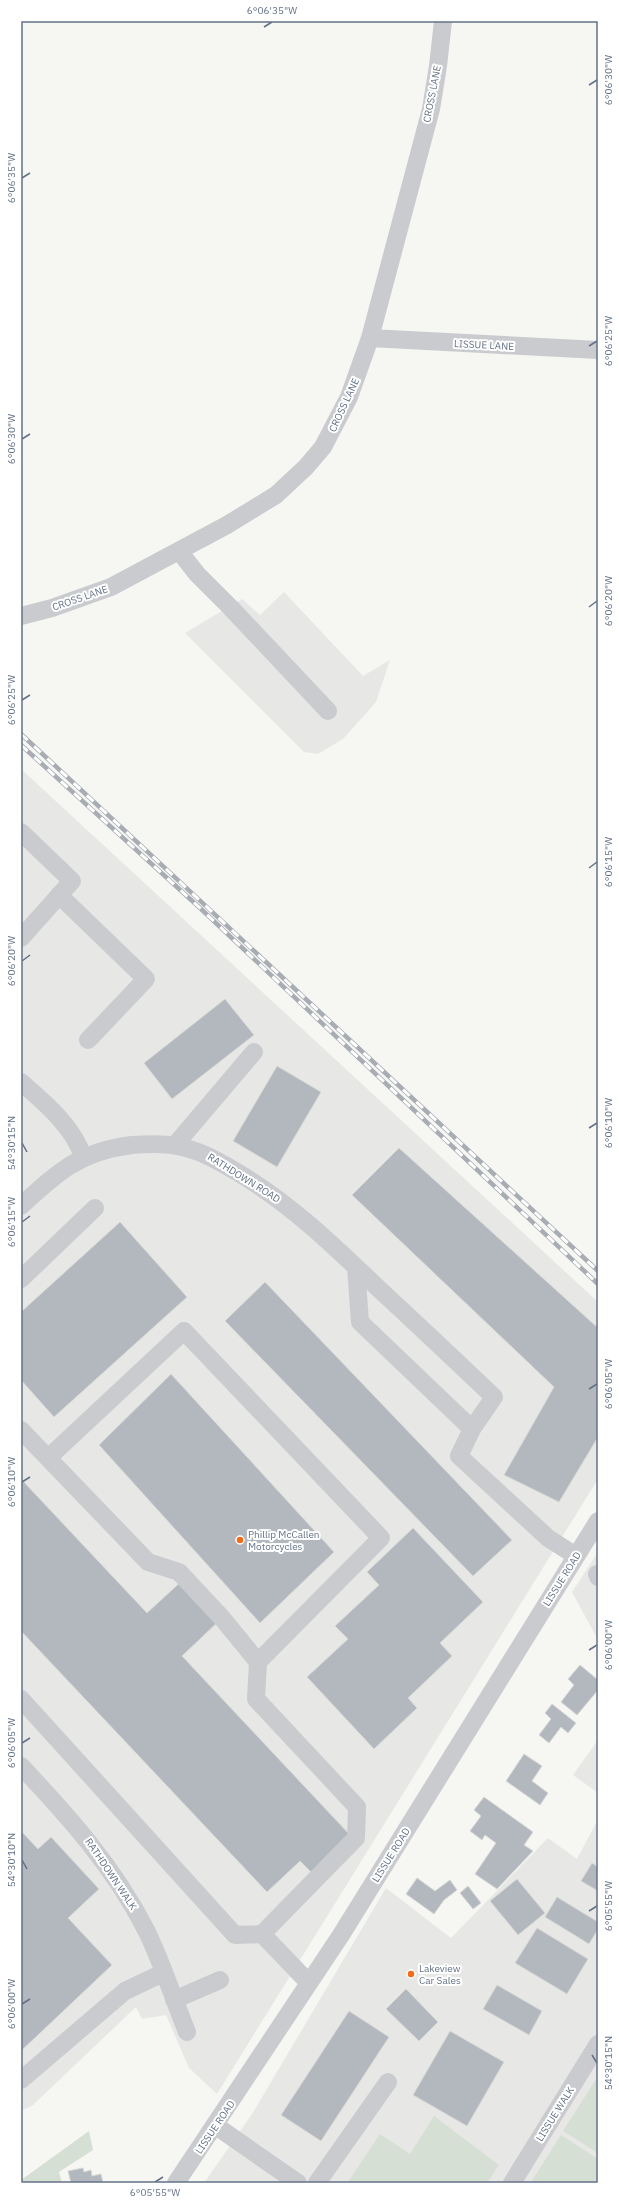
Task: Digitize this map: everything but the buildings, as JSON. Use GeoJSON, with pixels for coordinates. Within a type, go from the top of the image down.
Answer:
{"type":"FeatureCollection","features":[{"type":"Feature","properties":{"kind":"street","name":"CROSS LANE"},"geometry":{"type":"LineString","coordinates":[[21,616],[52,608],[111,587],[179,552],[270,499],[306,467],[323,447],[349,397],[370,338],[430,110],[438,66],[443,21]]}},
{"type":"Feature","properties":{"kind":"street","name":"LISSUE LANE"},"geometry":{"type":"LineString","coordinates":[[370,338],[598,350]]}},
{"type":"Feature","properties":{"kind":"street"},"geometry":{"type":"LineString","coordinates":[[179,552],[197,574],[328,710]]}},
{"type":"Feature","properties":{"kind":"street"},"geometry":{"type":"LineString","coordinates":[[21,832],[72,881],[21,936]]}},
{"type":"Feature","properties":{"kind":"street"},"geometry":{"type":"LineString","coordinates":[[59,895],[146,979],[88,1040]]}},
{"type":"Feature","properties":{"kind":"street"},"geometry":{"type":"LineString","coordinates":[[175,1145],[254,1052]]}},
{"type":"Feature","properties":{"kind":"street"},"geometry":{"type":"LineString","coordinates":[[21,1082],[57,1116],[80,1148],[83,1157]]}},
{"type":"Feature","properties":{"kind":"street","name":"RATHDOWN ROAD"},"geometry":{"type":"LineString","coordinates":[[21,1206],[45,1183],[83,1157],[122,1147],[144,1144],[175,1145],[210,1156],[280,1200],[329,1241],[494,1397],[472,1429]]}},
{"type":"Feature","properties":{"kind":"street"},"geometry":{"type":"LineString","coordinates":[[21,1279],[95,1208]]}},
{"type":"Feature","properties":{"kind":"street"},"geometry":{"type":"LineString","coordinates":[[356,1267],[360,1322],[472,1429],[459,1456],[548,1538],[576,1556]]}},
{"type":"Feature","properties":{"kind":"street"},"geometry":{"type":"LineString","coordinates":[[21,1699],[235,1935],[262,1934],[356,1838],[357,1807],[256,1699],[258,1662],[381,1538],[184,1331],[48,1458]]}},
{"type":"Feature","properties":{"kind":"street"},"geometry":{"type":"LineString","coordinates":[[21,1430],[148,1562],[179,1572],[222,1618],[258,1662]]}},
{"type":"Feature","properties":{"kind":"street","name":"LISSUE ROAD"},"geometry":{"type":"LineString","coordinates":[[176,2183],[216,2126],[309,1983],[598,1521]]}},
{"type":"Feature","properties":{"kind":"street","name":"RATHDOWN WALK"},"geometry":{"type":"LineString","coordinates":[[21,1766],[69,1817],[106,1865],[131,1902],[147,1932],[186,2032]]}},
{"type":"Feature","properties":{"kind":"street"},"geometry":{"type":"LineString","coordinates":[[262,1934],[309,1983]]}},
{"type":"Feature","properties":{"kind":"street"},"geometry":{"type":"LineString","coordinates":[[21,2080],[125,1991],[163,1973]]}},
{"type":"Feature","properties":{"kind":"street"},"geometry":{"type":"LineString","coordinates":[[174,2000],[220,1980]]}},
{"type":"Feature","properties":{"kind":"street","name":"LISSUE WALK"},"geometry":{"type":"LineString","coordinates":[[512,2183],[598,2044]]}},
{"type":"Feature","properties":{"kind":"street"},"geometry":{"type":"LineString","coordinates":[[318,2183],[388,2082]]}},
{"type":"Feature","properties":{"kind":"street"},"geometry":{"type":"LineString","coordinates":[[216,2126],[298,2183]]}},
{"type":"Feature","properties":{"kind":"shaded area"},"geometry":{"type":"Polygon","coordinates":[[[284,592],[363,676],[390,660],[376,702],[343,739],[318,754],[304,752],[185,633],[242,599],[260,615],[284,592]]]}},
{"type":"Feature","properties":{"kind":"shaded area"},"geometry":{"type":"Polygon","coordinates":[[[21,769],[598,1302],[598,1479],[217,2094],[189,2068],[166,2015],[142,2019],[136,2007],[33,2105],[21,2111],[21,769]]]}},
{"type":"Feature","properties":{"kind":"shaded area"},"geometry":{"type":"Polygon","coordinates":[[[598,1552],[598,1640],[572,1592],[598,1552]]]}},
{"type":"Feature","properties":{"kind":"shaded area"},"geometry":{"type":"Polygon","coordinates":[[[598,1740],[598,1793],[573,1775],[598,1740]]]}},
{"type":"Feature","properties":{"kind":"shaded area"},"geometry":{"type":"Polygon","coordinates":[[[598,1819],[598,2183],[204,2183],[252,2114],[386,1888],[451,1938],[548,1838],[577,1859],[598,1819]]]}},
{"type":"Feature","properties":{"kind":"shaded area"},"geometry":{"type":"Polygon","coordinates":[[[598,2076],[598,2153],[563,2131],[598,2076]]]}},
{"type":"Feature","properties":{"kind":"shaded area"},"geometry":{"type":"Polygon","coordinates":[[[434,2116],[499,2165],[487,2183],[348,2182],[380,2134],[410,2154],[434,2116]]]}},
{"type":"Feature","properties":{"kind":"shaded area"},"geometry":{"type":"Polygon","coordinates":[[[89,2131],[93,2150],[59,2172],[62,2183],[21,2183],[21,2180],[89,2131]]]}},
{"type":"Feature","properties":{"kind":"shaded area"},"geometry":{"type":"Polygon","coordinates":[[[561,2135],[598,2159],[598,2183],[531,2182],[561,2135]]]}},
{"type":"Feature","properties":{"kind":"railway"},"geometry":{"type":"LineString","coordinates":[[21,734],[598,1271]]}},
{"type":"Feature","properties":{"kind":"railway"},"geometry":{"type":"LineString","coordinates":[[21,745],[200,908],[598,1284]]}},
{"type":"Feature","properties":{"kind":"place","name":"Phillip McCallen Motorcycles"},"geometry":{"type":"Point","coordinates":[240,1540]}},
{"type":"Feature","properties":{"kind":"place","name":"Lakeview Car Sales"},"geometry":{"type":"Point","coordinates":[411,1974]}}]}
